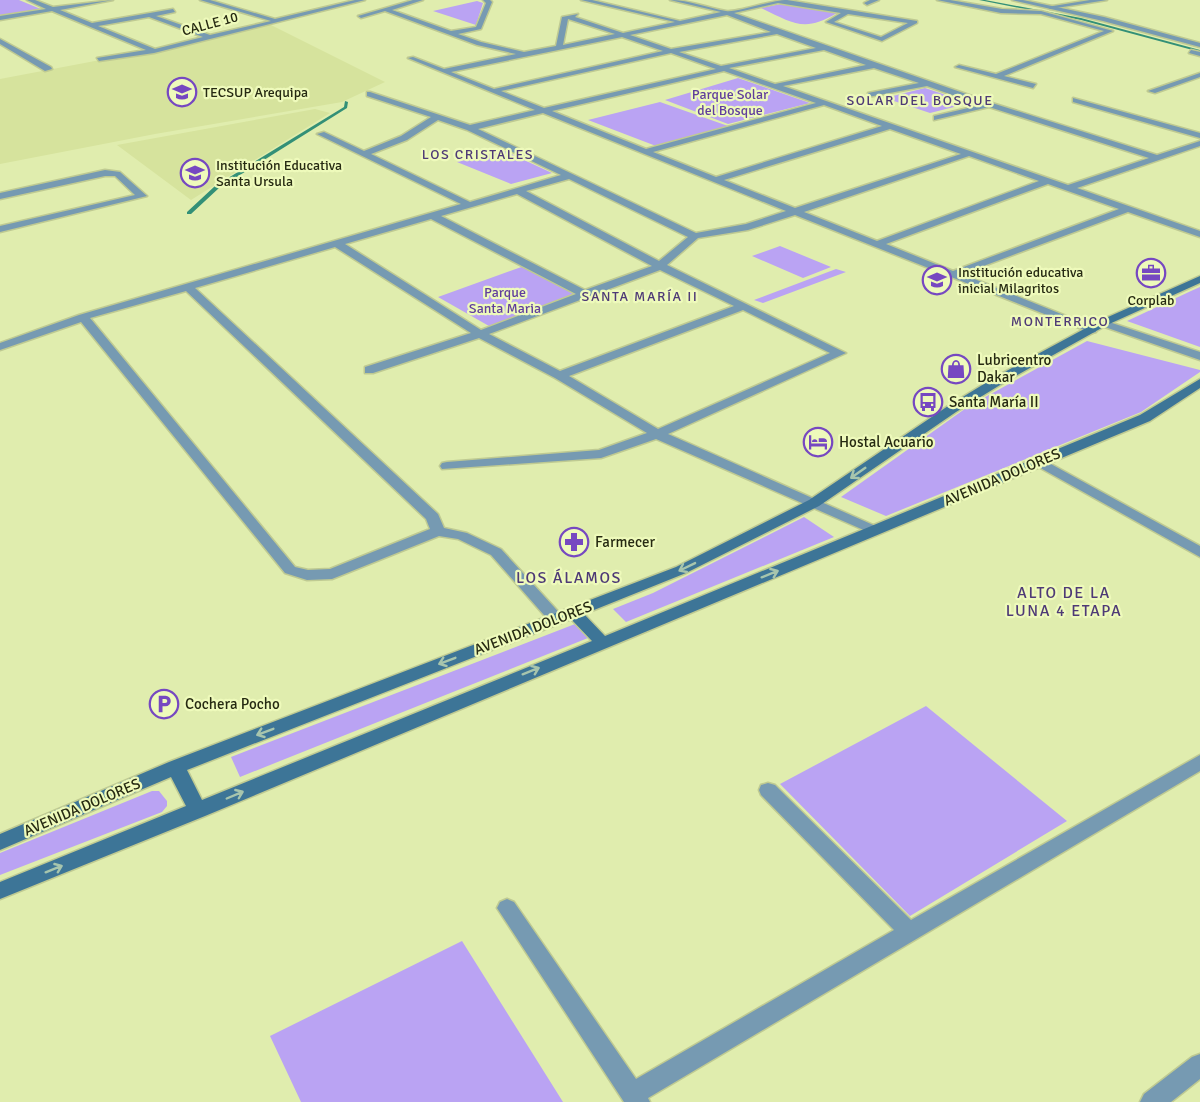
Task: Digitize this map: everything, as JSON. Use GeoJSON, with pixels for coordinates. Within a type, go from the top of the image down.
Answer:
{"type":"FeatureCollection","features":[{"type":"Feature","properties":{"kind":"main road","name":"AVENIDA DOLORES"},"geometry":{"type":"LineString","coordinates":[[0,843],[176,767],[681,570],[814,503],[952,409],[1097,326],[1200,279]]}},
{"type":"Feature","properties":{"kind":"main road","name":"AVENIDA DOLORES"},"geometry":{"type":"LineString","coordinates":[[0,891],[1145,418],[1200,383]]}},
{"type":"Feature","properties":{"kind":"main road"},"geometry":{"type":"LineString","coordinates":[[574,613],[602,642]]}},
{"type":"Feature","properties":{"kind":"main road"},"geometry":{"type":"LineString","coordinates":[[176,767],[198,811]]}},
{"type":"Feature","properties":{"kind":"street"},"geometry":{"type":"LineString","coordinates":[[30,0],[154,51]]}},
{"type":"Feature","properties":{"kind":"street"},"geometry":{"type":"LineString","coordinates":[[0,18],[110,0]]}},
{"type":"Feature","properties":{"kind":"street"},"geometry":{"type":"LineString","coordinates":[[203,0],[275,20]]}},
{"type":"Feature","properties":{"kind":"street"},"geometry":{"type":"LineString","coordinates":[[319,0],[342,5]]}},
{"type":"Feature","properties":{"kind":"street","name":"CALLE 10"},"geometry":{"type":"LineString","coordinates":[[99,59],[154,51],[362,0]]}},
{"type":"Feature","properties":{"kind":"street"},"geometry":{"type":"LineString","coordinates":[[361,16],[420,0]]}},
{"type":"Feature","properties":{"kind":"street"},"geometry":{"type":"LineString","coordinates":[[449,33],[479,28],[489,2],[486,0]]}},
{"type":"Feature","properties":{"kind":"street"},"geometry":{"type":"LineString","coordinates":[[584,0],[680,22]]}},
{"type":"Feature","properties":{"kind":"street"},"geometry":{"type":"LineString","coordinates":[[673,0],[731,13],[824,49],[989,105],[1159,158]]}},
{"type":"Feature","properties":{"kind":"street"},"geometry":{"type":"LineString","coordinates":[[769,0],[915,22],[882,39],[829,22],[845,13]]}},
{"type":"Feature","properties":{"kind":"street"},"geometry":{"type":"LineString","coordinates":[[867,3],[876,0]]}},
{"type":"Feature","properties":{"kind":"street"},"geometry":{"type":"LineString","coordinates":[[940,0],[1012,13]]}},
{"type":"Feature","properties":{"kind":"street"},"geometry":{"type":"LineString","coordinates":[[1015,0],[1200,45]]}},
{"type":"Feature","properties":{"kind":"street"},"geometry":{"type":"LineString","coordinates":[[1050,7],[1099,0]]}},
{"type":"Feature","properties":{"kind":"street"},"geometry":{"type":"LineString","coordinates":[[444,71],[780,1]]}},
{"type":"Feature","properties":{"kind":"street"},"geometry":{"type":"LineString","coordinates":[[592,12],[615,7]]}},
{"type":"Feature","properties":{"kind":"street"},"geometry":{"type":"LineString","coordinates":[[387,10],[479,44],[525,54]]}},
{"type":"Feature","properties":{"kind":"street"},"geometry":{"type":"LineString","coordinates":[[92,25],[173,11]]}},
{"type":"Feature","properties":{"kind":"street"},"geometry":{"type":"LineString","coordinates":[[996,77],[1110,31],[1042,14],[1001,11]]}},
{"type":"Feature","properties":{"kind":"street"},"geometry":{"type":"LineString","coordinates":[[559,48],[565,18],[580,14]]}},
{"type":"Feature","properties":{"kind":"street"},"geometry":{"type":"LineString","coordinates":[[149,15],[209,37]]}},
{"type":"Feature","properties":{"kind":"street"},"geometry":{"type":"LineString","coordinates":[[569,17],[723,68],[1200,234]]}},
{"type":"Feature","properties":{"kind":"street"},"geometry":{"type":"LineString","coordinates":[[493,91],[672,51],[777,32]]}},
{"type":"Feature","properties":{"kind":"street"},"geometry":{"type":"LineString","coordinates":[[0,41],[48,69]]}},
{"type":"Feature","properties":{"kind":"street"},"geometry":{"type":"LineString","coordinates":[[470,128],[723,68],[824,49]]}},
{"type":"Feature","properties":{"kind":"street"},"geometry":{"type":"LineString","coordinates":[[1191,52],[1200,54]]}},
{"type":"Feature","properties":{"kind":"street"},"geometry":{"type":"LineString","coordinates":[[411,58],[953,274],[1097,326],[1200,356]]}},
{"type":"Feature","properties":{"kind":"street"},"geometry":{"type":"LineString","coordinates":[[775,86],[874,65]]}},
{"type":"Feature","properties":{"kind":"street"},"geometry":{"type":"LineString","coordinates":[[959,68],[1034,86]]}},
{"type":"Feature","properties":{"kind":"street"},"geometry":{"type":"LineString","coordinates":[[1152,91],[1200,75]]}},
{"type":"Feature","properties":{"kind":"street"},"geometry":{"type":"LineString","coordinates":[[871,96],[930,84]]}},
{"type":"Feature","properties":{"kind":"street"},"geometry":{"type":"LineString","coordinates":[[370,94],[470,128],[695,236]]}},
{"type":"Feature","properties":{"kind":"street"},"geometry":{"type":"LineString","coordinates":[[1077,100],[1200,136]]}},
{"type":"Feature","properties":{"kind":"street"},"geometry":{"type":"LineString","coordinates":[[643,152],[824,103]]}},
{"type":"Feature","properties":{"kind":"street"},"geometry":{"type":"LineString","coordinates":[[937,118],[989,105]]}},
{"type":"Feature","properties":{"kind":"street"},"geometry":{"type":"LineString","coordinates":[[363,154],[404,138],[439,116]]}},
{"type":"Feature","properties":{"kind":"street"},"geometry":{"type":"LineString","coordinates":[[714,180],[890,126]]}},
{"type":"Feature","properties":{"kind":"street"},"geometry":{"type":"LineString","coordinates":[[321,134],[468,204]]}},
{"type":"Feature","properties":{"kind":"street"},"geometry":{"type":"LineString","coordinates":[[1069,188],[1200,143]]}},
{"type":"Feature","properties":{"kind":"street"},"geometry":{"type":"LineString","coordinates":[[369,370],[480,334],[660,266],[695,236],[748,227],[968,154]]}},
{"type":"Feature","properties":{"kind":"street"},"geometry":{"type":"LineString","coordinates":[[0,196],[105,173],[117,174],[142,196],[0,229]]}},
{"type":"Feature","properties":{"kind":"street"},"geometry":{"type":"LineString","coordinates":[[0,346],[83,317],[468,204],[572,176]]}},
{"type":"Feature","properties":{"kind":"street"},"geometry":{"type":"LineString","coordinates":[[877,244],[1048,181]]}},
{"type":"Feature","properties":{"kind":"street"},"geometry":{"type":"LineString","coordinates":[[447,466],[601,454],[657,434],[840,353],[660,266],[519,191]]}},
{"type":"Feature","properties":{"kind":"street"},"geometry":{"type":"LineString","coordinates":[[953,274],[1128,209]]}},
{"type":"Feature","properties":{"kind":"street"},"geometry":{"type":"LineString","coordinates":[[430,215],[586,295]]}},
{"type":"Feature","properties":{"kind":"street"},"geometry":{"type":"LineString","coordinates":[[336,243],[480,334],[559,375],[657,434],[875,531]]}},
{"type":"Feature","properties":{"kind":"street"},"geometry":{"type":"LineString","coordinates":[[188,287],[433,517],[438,531]]}},
{"type":"Feature","properties":{"kind":"street"},"geometry":{"type":"LineString","coordinates":[[559,375],[746,306]]}},
{"type":"Feature","properties":{"kind":"street"},"geometry":{"type":"LineString","coordinates":[[83,317],[290,570],[307,575],[332,574],[438,531],[462,536],[496,552],[557,619]]}},
{"type":"Feature","properties":{"kind":"street"},"geometry":{"type":"LineString","coordinates":[[1040,462],[1200,552]]}},
{"type":"Feature","properties":{"kind":"street"},"geometry":{"type":"LineString","coordinates":[[507,908],[635,1098],[1078,831],[1200,762]]}},
{"type":"Feature","properties":{"kind":"street"},"geometry":{"type":"LineString","coordinates":[[768,790],[910,932]]}},
{"type":"Feature","properties":{"kind":"street"},"geometry":{"type":"LineString","coordinates":[[1152,1102],[1200,1065]]}},
{"type":"Feature","properties":{"kind":"shaded area","name":"TECSUP Arequipa"},"geometry":{"type":"Polygon","coordinates":[[[269,24],[385,82],[342,102],[155,134],[0,164],[0,79],[190,43],[269,24]]]}},
{"type":"Feature","properties":{"kind":"shaded area","name":"Institución Educativa Santa Ursula"},"geometry":{"type":"Polygon","coordinates":[[[315,109],[330,113],[191,200],[117,145],[315,109]]]}},
{"type":"Feature","properties":{"kind":"green space"},"geometry":{"type":"Polygon","coordinates":[[[0,0],[19,0],[43,10],[0,17],[0,0]]]}},
{"type":"Feature","properties":{"kind":"green space"},"geometry":{"type":"Polygon","coordinates":[[[477,1],[483,3],[476,25],[433,11],[477,1]]]}},
{"type":"Feature","properties":{"kind":"green space"},"geometry":{"type":"Polygon","coordinates":[[[781,4],[837,13],[816,23],[799,24],[761,8],[781,4]]]}},
{"type":"Feature","properties":{"kind":"green space","name":"Parque Solar del Bosque"},"geometry":{"type":"Polygon","coordinates":[[[738,78],[810,103],[728,124],[665,100],[738,78]]]}},
{"type":"Feature","properties":{"kind":"green space"},"geometry":{"type":"Polygon","coordinates":[[[925,88],[970,103],[930,113],[885,98],[925,88]]]}},
{"type":"Feature","properties":{"kind":"green space"},"geometry":{"type":"Polygon","coordinates":[[[660,102],[728,126],[656,146],[588,120],[660,102]]]}},
{"type":"Feature","properties":{"kind":"green space"},"geometry":{"type":"Polygon","coordinates":[[[505,151],[552,173],[511,184],[457,162],[505,151]]]}},
{"type":"Feature","properties":{"kind":"green space"},"geometry":{"type":"Polygon","coordinates":[[[780,246],[831,267],[803,278],[752,256],[780,246]]]}},
{"type":"Feature","properties":{"kind":"green space","name":"Parque Santa Maria"},"geometry":{"type":"Polygon","coordinates":[[[527,265],[584,297],[496,330],[438,297],[527,265]]]}},
{"type":"Feature","properties":{"kind":"green space"},"geometry":{"type":"Polygon","coordinates":[[[836,269],[846,272],[763,303],[754,300],[836,269]]]}},
{"type":"Feature","properties":{"kind":"green space"},"geometry":{"type":"Polygon","coordinates":[[[1200,287],[1200,347],[1127,321],[1191,291],[1200,287]]]}},
{"type":"Feature","properties":{"kind":"green space"},"geometry":{"type":"Polygon","coordinates":[[[1087,341],[1200,370],[1200,372],[1141,412],[886,516],[841,497],[969,406],[1087,341]]]}},
{"type":"Feature","properties":{"kind":"green space"},"geometry":{"type":"Polygon","coordinates":[[[804,517],[834,537],[626,622],[613,609],[653,593],[804,517]]]}},
{"type":"Feature","properties":{"kind":"green space"},"geometry":{"type":"Polygon","coordinates":[[[575,624],[588,638],[240,777],[231,757],[575,624]]]}},
{"type":"Feature","properties":{"kind":"green space"},"geometry":{"type":"Polygon","coordinates":[[[926,706],[1067,821],[910,916],[780,784],[926,706]]]}},
{"type":"Feature","properties":{"kind":"green space"},"geometry":{"type":"Polygon","coordinates":[[[152,791],[159,791],[167,801],[167,806],[162,812],[0,875],[0,853],[152,791]]]}},
{"type":"Feature","properties":{"kind":"green space"},"geometry":{"type":"Polygon","coordinates":[[[462,941],[563,1102],[301,1102],[270,1036],[462,941]]]}},
{"type":"Feature","properties":{"kind":"waterway"},"geometry":{"type":"LineString","coordinates":[[980,0],[1081,19],[1200,51]]}},
{"type":"Feature","properties":{"kind":"waterway"},"geometry":{"type":"LineString","coordinates":[[189,213],[217,187],[346,107],[346,102]]}},
{"type":"Feature","properties":{"kind":"place","name":"TECSUP Arequipa"},"geometry":{"type":"Point","coordinates":[182,92]}},
{"type":"Feature","properties":{"kind":"place","name":"Institución Educativa Santa Ursula"},"geometry":{"type":"Point","coordinates":[195,173]}},
{"type":"Feature","properties":{"kind":"place","name":"Corplab"},"geometry":{"type":"Point","coordinates":[1151,273]}},
{"type":"Feature","properties":{"kind":"place","name":"Institución educativa inicial Milagritos"},"geometry":{"type":"Point","coordinates":[937,280]}},
{"type":"Feature","properties":{"kind":"place","name":"Lubricentro Dakar"},"geometry":{"type":"Point","coordinates":[956,369]}},
{"type":"Feature","properties":{"kind":"place","name":"Santa María II"},"geometry":{"type":"Point","coordinates":[928,402]}},
{"type":"Feature","properties":{"kind":"place","name":"Hostal Acuario"},"geometry":{"type":"Point","coordinates":[818,442]}},
{"type":"Feature","properties":{"kind":"place","name":"Farmecer"},"geometry":{"type":"Point","coordinates":[574,542]}},
{"type":"Feature","properties":{"kind":"place","name":"Cochera Pocho"},"geometry":{"type":"Point","coordinates":[164,704]}},
{"type":"Feature","properties":{"kind":"district","name":"SOLAR DEL BOSQUE"},"geometry":{"type":"Point","coordinates":[920,100]}},
{"type":"Feature","properties":{"kind":"district","name":"LOS CRISTALES"},"geometry":{"type":"Point","coordinates":[478,154]}},
{"type":"Feature","properties":{"kind":"district","name":"SANTA MARÍA II"},"geometry":{"type":"Point","coordinates":[640,296]}},
{"type":"Feature","properties":{"kind":"district","name":"MONTERRICO"},"geometry":{"type":"Point","coordinates":[1060,321]}},
{"type":"Feature","properties":{"kind":"district","name":"LOS ÁLAMOS"},"geometry":{"type":"Point","coordinates":[569,578]}},
{"type":"Feature","properties":{"kind":"district","name":"ALTO DE LA LUNA 4 ETAPA"},"geometry":{"type":"Point","coordinates":[1064,602]}}]}
